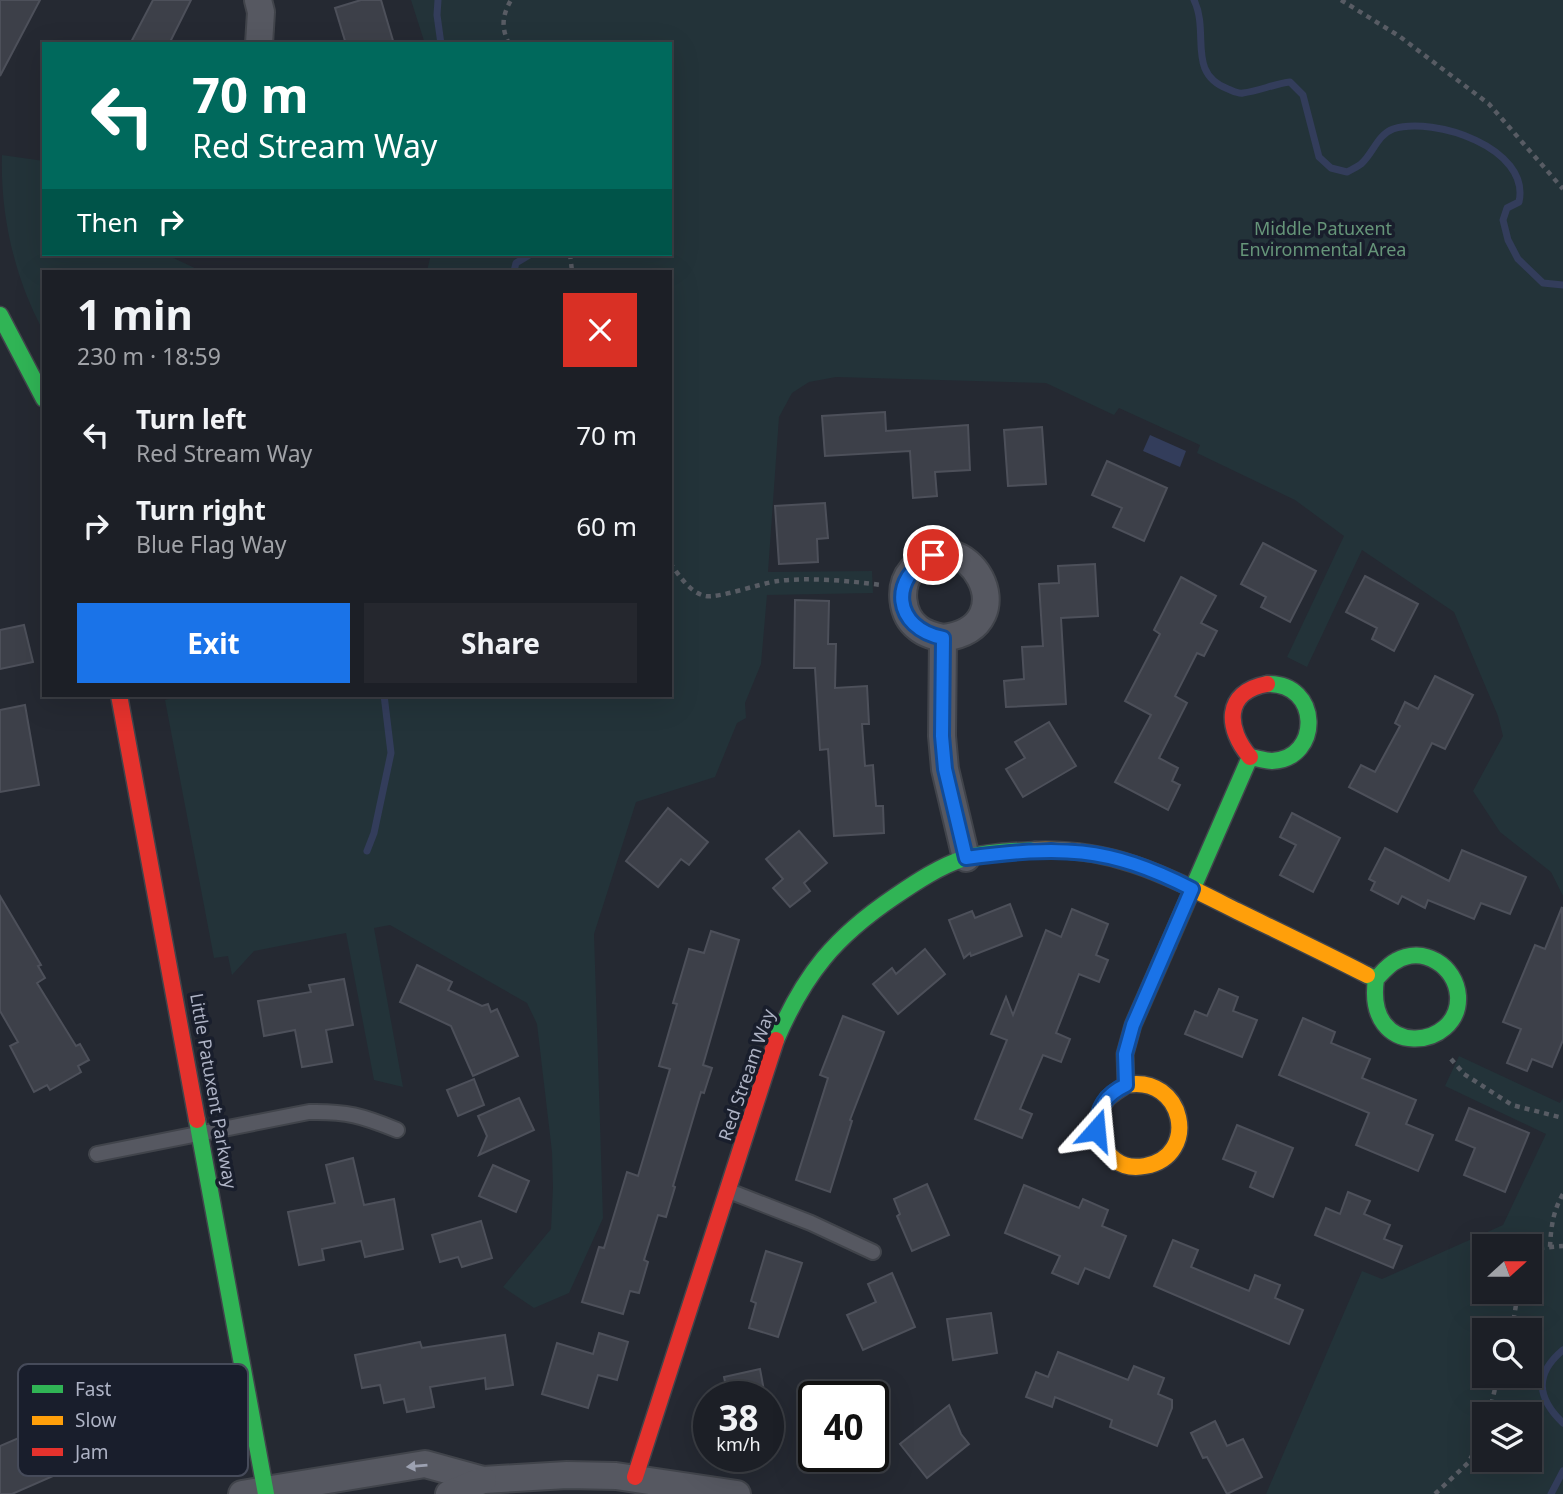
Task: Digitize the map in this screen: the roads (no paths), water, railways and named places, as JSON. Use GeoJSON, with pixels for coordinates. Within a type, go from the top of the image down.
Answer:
{"type":"FeatureCollection","features":[{"type":"Feature","properties":{"kind":"street"},"geometry":{"type":"LineString","coordinates":[[258,0],[261,12],[259,42]]}},
{"type":"Feature","properties":{"kind":"street"},"geometry":{"type":"LineString","coordinates":[[0,315],[42,395]]}},
{"type":"Feature","properties":{"kind":"street"},"geometry":{"type":"LineString","coordinates":[[945,554],[959,557],[972,565],[983,581],[986,595],[978,621],[969,630],[943,638],[917,628],[908,617],[903,602],[903,588],[909,573],[919,563],[933,555],[945,554]]}},
{"type":"Feature","properties":{"kind":"street"},"geometry":{"type":"LineString","coordinates":[[943,638],[942,736],[945,769],[966,858]]}},
{"type":"Feature","properties":{"kind":"street"},"geometry":{"type":"LineString","coordinates":[[1269,683],[1283,685],[1294,691],[1303,700],[1310,715],[1310,731],[1304,745],[1295,755],[1278,762],[1264,762],[1250,757],[1238,745],[1232,732],[1234,708],[1245,693],[1256,686],[1269,683]]}},
{"type":"Feature","properties":{"kind":"street","name":"Little Patuxent Parkway"},"geometry":{"type":"LineString","coordinates":[[119,697],[202,1132],[238,1364]]}},
{"type":"Feature","properties":{"kind":"street"},"geometry":{"type":"LineString","coordinates":[[1126,1085],[1125,1054],[1133,1025],[1250,757]]}},
{"type":"Feature","properties":{"kind":"street","name":"Red Stream Way"},"geometry":{"type":"LineString","coordinates":[[635,1477],[777,1038],[815,967],[837,941],[891,898],[920,879],[966,858],[1066,849],[1111,856],[1154,870],[1376,979]]}},
{"type":"Feature","properties":{"kind":"street"},"geometry":{"type":"LineString","coordinates":[[1414,954],[1431,957],[1446,967],[1456,984],[1458,1000],[1454,1016],[1436,1034],[1422,1039],[1406,1038],[1389,1031],[1378,1019],[1374,1006],[1376,979],[1387,965],[1400,957],[1414,954]]}},
{"type":"Feature","properties":{"kind":"street"},"geometry":{"type":"LineString","coordinates":[[1142,1083],[1157,1088],[1170,1099],[1178,1112],[1180,1126],[1172,1151],[1160,1161],[1146,1167],[1132,1168],[1113,1160],[1102,1148],[1096,1130],[1097,1113],[1104,1101],[1112,1091],[1126,1085],[1142,1083]]}},
{"type":"Feature","properties":{"kind":"street","name":"Little Patuxent Parkway"},"geometry":{"type":"LineString","coordinates":[[248,1428],[258,1492]]}},
{"type":"Feature","properties":{"kind":"street"},"geometry":{"type":"LineString","coordinates":[[258,1492],[425,1464],[483,1480],[567,1475],[635,1477],[737,1494]]}},
{"type":"Feature","properties":{"kind":"street"},"geometry":{"type":"LineString","coordinates":[[450,1494],[483,1480]]}},
{"type":"Feature","properties":{"kind":"lane"},"geometry":{"type":"LineString","coordinates":[[97,1154],[309,1112],[362,1115],[397,1130]]}},
{"type":"Feature","properties":{"kind":"lane"},"geometry":{"type":"LineString","coordinates":[[727,1191],[811,1223],[873,1252]]}},
{"type":"Feature","properties":{"kind":"water"},"geometry":{"type":"Polygon","coordinates":[[[1150,435],[1186,451],[1180,467],[1143,451],[1150,435]]]}},
{"type":"Feature","properties":{"kind":"waterway"},"geometry":{"type":"LineString","coordinates":[[438,0],[441,42]]}},
{"type":"Feature","properties":{"kind":"waterway"},"geometry":{"type":"LineString","coordinates":[[1194,0],[1200,26],[1203,63],[1207,73],[1215,82],[1239,93],[1290,82],[1303,95],[1319,157],[1331,168],[1347,172],[1361,164],[1388,132],[1411,126],[1454,132],[1476,140],[1495,152],[1510,166],[1519,183],[1519,202],[1507,208],[1503,220],[1508,240],[1518,259],[1543,283],[1563,285]]}},
{"type":"Feature","properties":{"kind":"waterway"},"geometry":{"type":"LineString","coordinates":[[514,270],[516,263],[528,256]]}},
{"type":"Feature","properties":{"kind":"waterway"},"geometry":{"type":"LineString","coordinates":[[367,851],[374,833],[391,753],[384,697]]}},
{"type":"Feature","properties":{"kind":"waterway"},"geometry":{"type":"LineString","coordinates":[[1563,1350],[1547,1369],[1542,1387],[1548,1405],[1563,1423]]}},
{"type":"Feature","properties":{"kind":"waterway"},"geometry":{"type":"LineString","coordinates":[[1551,1494],[1563,1471]]}},
{"type":"Feature","properties":{"kind":"park label","name":"Middle Patuxent Environmental Area"},"geometry":{"type":"Point","coordinates":[1323,239]}}]}
